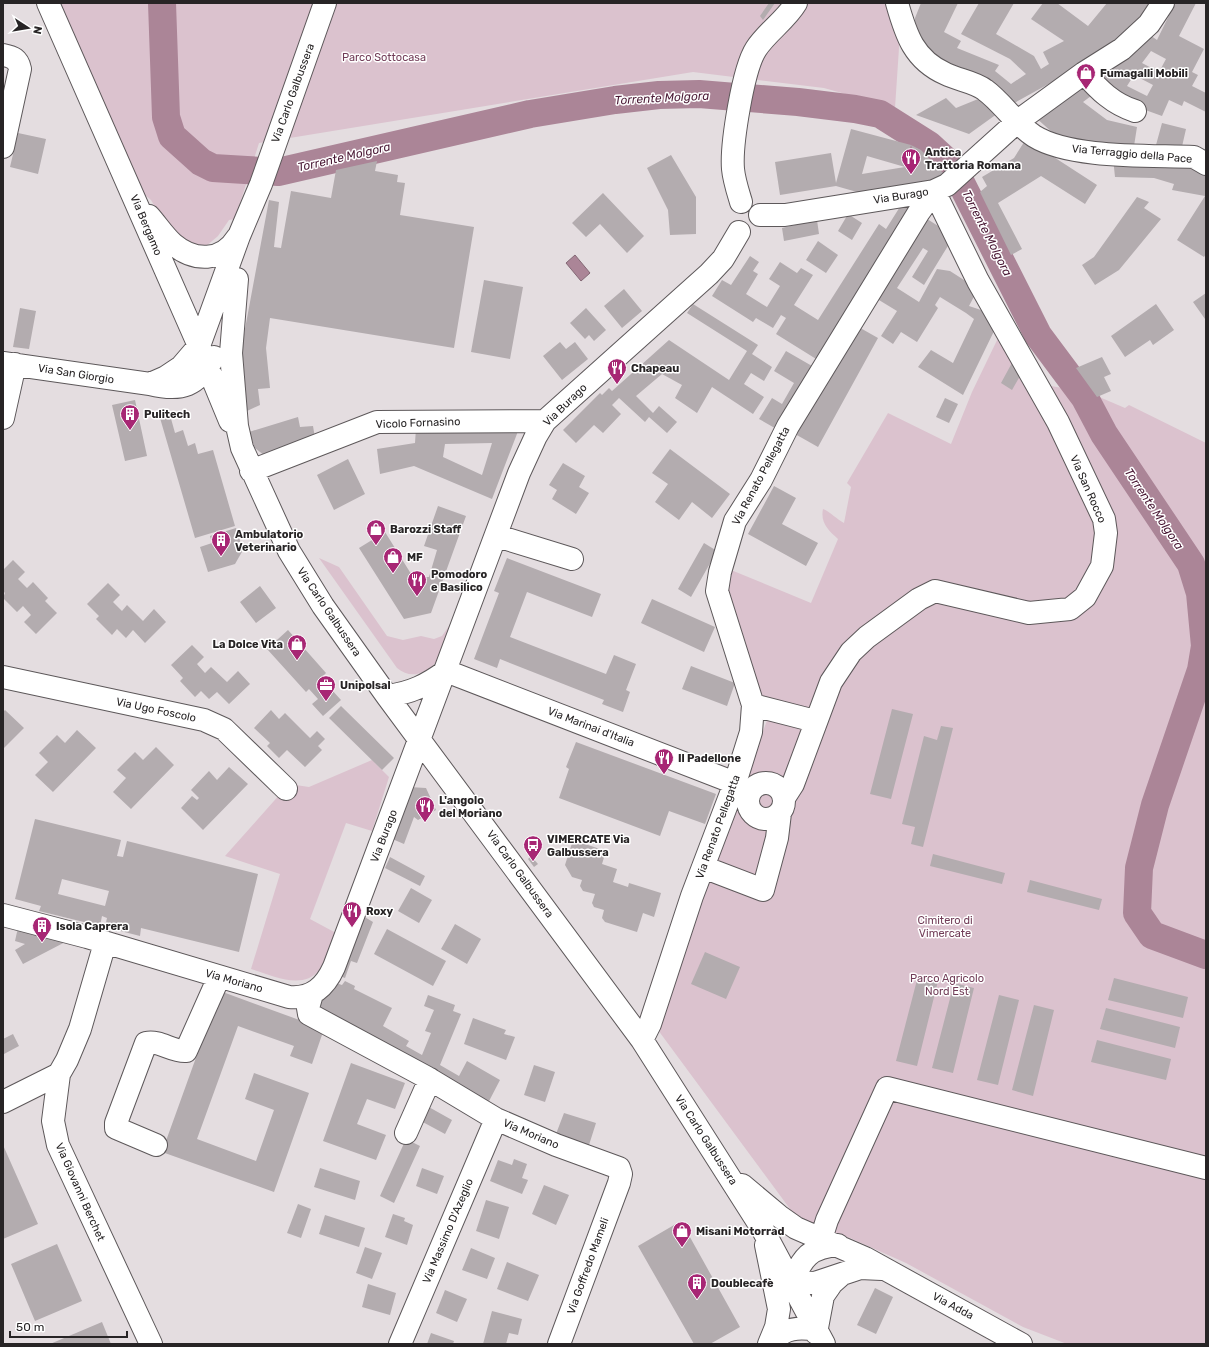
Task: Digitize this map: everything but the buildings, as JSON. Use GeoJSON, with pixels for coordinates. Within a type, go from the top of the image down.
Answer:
{"type":"FeatureCollection","features":[{"type":"Feature","properties":{"kind":"street","name":"Via Bergamo"},"geometry":{"type":"LineString","coordinates":[[48,3],[199,346],[242,448]]}},
{"type":"Feature","properties":{"kind":"street","name":"Via Carlo Galbussera"},"geometry":{"type":"LineString","coordinates":[[199,346],[239,236],[261,184],[325,3]]}},
{"type":"Feature","properties":{"kind":"street"},"geometry":{"type":"LineString","coordinates":[[741,202],[733,170],[734,141],[744,84],[755,51],[796,3]]}},
{"type":"Feature","properties":{"kind":"street","name":"Via Terraggio della Pace"},"geometry":{"type":"LineString","coordinates":[[897,3],[903,26],[917,54],[944,74],[984,90],[1033,136],[1057,147],[1104,153],[1202,157]]}},
{"type":"Feature","properties":{"kind":"street"},"geometry":{"type":"LineString","coordinates":[[940,188],[1018,121],[1084,73],[1122,49],[1149,24],[1163,3]]}},
{"type":"Feature","properties":{"kind":"street"},"geometry":{"type":"LineString","coordinates":[[3,147],[20,69],[11,59]]}},
{"type":"Feature","properties":{"kind":"street"},"geometry":{"type":"LineString","coordinates":[[1084,73],[1105,96],[1128,111]]}},
{"type":"Feature","properties":{"kind":"street","name":"Via Carlo Galbussera"},"geometry":{"type":"LineString","coordinates":[[208,368],[220,346],[261,184]]}},
{"type":"Feature","properties":{"kind":"street","name":"Via Burago"},"geometry":{"type":"LineString","coordinates":[[760,215],[784,215],[940,188]]}},
{"type":"Feature","properties":{"kind":"street","name":"Via Renato Pellegatta"},"geometry":{"type":"LineString","coordinates":[[642,1040],[650,1024],[703,867],[742,788],[754,705],[725,620],[717,591],[722,565],[735,521],[761,480],[788,426],[915,218],[940,188]]}},
{"type":"Feature","properties":{"kind":"street","name":"Via San Rocco"},"geometry":{"type":"LineString","coordinates":[[782,806],[793,784],[815,721],[831,682],[851,652],[867,637],[919,599],[935,591],[1029,613],[1070,609],[1085,597],[1102,566],[1106,533],[1104,519],[1058,422],[978,281],[940,188]]}},
{"type":"Feature","properties":{"kind":"street","name":"Via Carlo Galbussera"},"geometry":{"type":"LineString","coordinates":[[133,197],[174,244],[190,254],[207,257],[220,255],[231,247],[239,236]]}},
{"type":"Feature","properties":{"kind":"street"},"geometry":{"type":"LineString","coordinates":[[741,202],[754,204],[760,215],[760,223],[755,230],[747,233],[739,232],[732,226],[729,216],[733,208],[741,202]]}},
{"type":"Feature","properties":{"kind":"street","name":"Via Burago"},"geometry":{"type":"LineString","coordinates":[[312,994],[326,982],[334,967],[519,474],[536,436],[545,421],[709,274],[723,259],[739,232]]}},
{"type":"Feature","properties":{"kind":"street","name":"Via Carlo Galbussera"},"geometry":{"type":"LineString","coordinates":[[237,279],[231,353],[234,402],[242,448],[289,551],[323,606],[387,696],[642,1040],[763,1230],[792,1282],[817,1339]]}},
{"type":"Feature","properties":{"kind":"street"},"geometry":{"type":"LineString","coordinates":[[159,386],[166,377],[181,367],[199,346]]}},
{"type":"Feature","properties":{"kind":"street"},"geometry":{"type":"LineString","coordinates":[[3,418],[9,363]]}},
{"type":"Feature","properties":{"kind":"street","name":"Via San Giorgio"},"geometry":{"type":"LineString","coordinates":[[9,363],[159,386],[205,399],[225,409]]}},
{"type":"Feature","properties":{"kind":"street","name":"Via San Giorgio"},"geometry":{"type":"LineString","coordinates":[[159,386],[190,385],[208,368]]}},
{"type":"Feature","properties":{"kind":"street","name":"Vicolo Fornasino"},"geometry":{"type":"LineString","coordinates":[[252,471],[377,422],[545,421]]}},
{"type":"Feature","properties":{"kind":"street"},"geometry":{"type":"LineString","coordinates":[[497,536],[572,559]]}},
{"type":"Feature","properties":{"kind":"street"},"geometry":{"type":"LineString","coordinates":[[387,696],[415,690],[428,684],[446,671]]}},
{"type":"Feature","properties":{"kind":"street","name":"Via Marinai d'Italia"},"geometry":{"type":"LineString","coordinates":[[446,671],[742,788]]}},
{"type":"Feature","properties":{"kind":"street","name":"Via Ugo Foscolo"},"geometry":{"type":"LineString","coordinates":[[3,677],[204,720],[224,729],[286,789]]}},
{"type":"Feature","properties":{"kind":"street"},"geometry":{"type":"LineString","coordinates":[[754,705],[815,721]]}},
{"type":"Feature","properties":{"kind":"street"},"geometry":{"type":"LineString","coordinates":[[703,867],[763,890],[777,838],[782,806],[779,788],[768,783],[742,788],[748,805],[754,815],[764,819],[770,819],[782,806]]}},
{"type":"Feature","properties":{"kind":"street","name":"Via Moriano"},"geometry":{"type":"LineString","coordinates":[[3,915],[289,997],[301,998],[312,994]]}},
{"type":"Feature","properties":{"kind":"street"},"geometry":{"type":"LineString","coordinates":[[3,1102],[59,1074],[101,942]]}},
{"type":"Feature","properties":{"kind":"street"},"geometry":{"type":"LineString","coordinates":[[156,1145],[116,1128],[116,1123],[124,1101],[146,1043],[153,1042],[178,1052],[186,1051],[219,977]]}},
{"type":"Feature","properties":{"kind":"street","name":"Via Moriano"},"geometry":{"type":"LineString","coordinates":[[312,994],[308,1008],[310,1014],[430,1079],[496,1119],[556,1145],[616,1166],[621,1174],[617,1188]]}},
{"type":"Feature","properties":{"kind":"street","name":"Via Giovanni Berchet"},"geometry":{"type":"LineString","coordinates":[[59,1074],[53,1121],[58,1145],[150,1344]]}},
{"type":"Feature","properties":{"kind":"street"},"geometry":{"type":"LineString","coordinates":[[406,1133],[430,1079]]}},
{"type":"Feature","properties":{"kind":"street"},"geometry":{"type":"LineString","coordinates":[[792,1282],[798,1268],[807,1256],[830,1242],[827,1220],[887,1088],[1206,1168]]}},
{"type":"Feature","properties":{"kind":"street","name":"Via Massimo D'Azeglio"},"geometry":{"type":"LineString","coordinates":[[400,1344],[496,1119]]}},
{"type":"Feature","properties":{"kind":"street","name":"Via Adda"},"geometry":{"type":"LineString","coordinates":[[727,1173],[785,1220],[802,1231],[865,1258],[884,1270],[1021,1344]]}},
{"type":"Feature","properties":{"kind":"street","name":"Via Goffredo Mameli"},"geometry":{"type":"LineString","coordinates":[[559,1344],[617,1188]]}},
{"type":"Feature","properties":{"kind":"street"},"geometry":{"type":"LineString","coordinates":[[763,1230],[771,1280],[778,1303],[777,1321],[770,1344]]}},
{"type":"Feature","properties":{"kind":"street","name":"Via Adda"},"geometry":{"type":"LineString","coordinates":[[792,1282],[815,1283],[849,1271],[865,1268],[884,1270]]}},
{"type":"Feature","properties":{"kind":"street","name":"Via Adda"},"geometry":{"type":"LineString","coordinates":[[817,1339],[820,1306],[825,1291],[836,1279],[849,1271]]}},
{"type":"Feature","properties":{"kind":"street"},"geometry":{"type":"LineString","coordinates":[[770,1344],[778,1336],[789,1330],[802,1328],[817,1339]]}},
{"type":"Feature","properties":{"kind":"green space","name":"Parco Sottocasa"},"geometry":{"type":"Polygon","coordinates":[[[56,3],[890,3],[900,33],[895,108],[824,88],[693,72],[259,143],[235,219],[229,220],[218,236],[205,247],[198,248],[170,233],[151,200],[145,195],[141,194],[56,3]]]}},
{"type":"Feature","properties":{"kind":"green space","name":"Parco Agricolo Nord Est"},"geometry":{"type":"Polygon","coordinates":[[[1000,334],[1029,382],[1090,393],[1125,408],[1129,405],[1206,443],[1206,1344],[1067,1344],[1023,1327],[906,1263],[850,1238],[811,1225],[793,1213],[658,1030],[657,1017],[769,715],[728,603],[727,592],[731,570],[811,603],[838,539],[824,523],[822,514],[823,509],[844,523],[851,487],[847,483],[888,413],[951,444],[972,392],[1000,334]]]}},
{"type":"Feature","properties":{"kind":"green space"},"geometry":{"type":"Polygon","coordinates":[[[319,558],[339,567],[387,636],[403,640],[421,636],[434,639],[442,636],[451,623],[445,649],[435,664],[421,673],[413,674],[405,673],[397,668],[319,558]]]}},
{"type":"Feature","properties":{"kind":"green space"},"geometry":{"type":"Polygon","coordinates":[[[372,760],[389,777],[372,831],[346,823],[310,919],[336,933],[326,958],[319,970],[304,980],[286,980],[251,969],[280,874],[225,856],[289,784],[309,787],[372,760]]]}},
{"type":"Feature","properties":{"kind":"shaded area"},"geometry":{"type":"Polygon","coordinates":[[[575,255],[590,273],[581,281],[566,263],[575,255]]]}},
{"type":"Feature","properties":{"kind":"waterway","name":"Torrente Molgora"},"geometry":{"type":"LineString","coordinates":[[162,3],[166,117],[172,136],[201,162],[213,168],[278,172],[530,114],[615,100],[659,95],[699,94],[798,102],[855,109],[880,114],[929,145],[953,167],[1038,335],[1085,398],[1104,434],[1191,564],[1200,593],[1205,646],[1201,670],[1155,805],[1139,868],[1137,913],[1152,935],[1206,955]]}},
{"type":"Feature","properties":{"kind":"place","name":"Fumagalli Mobili"},"geometry":{"type":"Point","coordinates":[1086,90]}},
{"type":"Feature","properties":{"kind":"place","name":"Antica Trattoria Romana"},"geometry":{"type":"Point","coordinates":[911,175]}},
{"type":"Feature","properties":{"kind":"place","name":"Chapeau"},"geometry":{"type":"Point","coordinates":[617,385]}},
{"type":"Feature","properties":{"kind":"place","name":"Pulitech"},"geometry":{"type":"Point","coordinates":[130,431]}},
{"type":"Feature","properties":{"kind":"place","name":"Barozzi Staff"},"geometry":{"type":"Point","coordinates":[376,546]}},
{"type":"Feature","properties":{"kind":"place","name":"Ambulatorio Veterinario"},"geometry":{"type":"Point","coordinates":[221,557]}},
{"type":"Feature","properties":{"kind":"place","name":"MF"},"geometry":{"type":"Point","coordinates":[393,574]}},
{"type":"Feature","properties":{"kind":"place","name":"Pomodoro e Basilico"},"geometry":{"type":"Point","coordinates":[417,597]}},
{"type":"Feature","properties":{"kind":"place","name":"La Dolce Vita"},"geometry":{"type":"Point","coordinates":[297,661]}},
{"type":"Feature","properties":{"kind":"place","name":"Unipolsal"},"geometry":{"type":"Point","coordinates":[326,702]}},
{"type":"Feature","properties":{"kind":"place","name":"Il Padellone"},"geometry":{"type":"Point","coordinates":[664,775]}},
{"type":"Feature","properties":{"kind":"place","name":"L'angolo del Moriano"},"geometry":{"type":"Point","coordinates":[425,823]}},
{"type":"Feature","properties":{"kind":"place","name":"VIMERCATE Via Galbussera"},"geometry":{"type":"Point","coordinates":[533,862]}},
{"type":"Feature","properties":{"kind":"place","name":"Roxy"},"geometry":{"type":"Point","coordinates":[352,928]}},
{"type":"Feature","properties":{"kind":"place","name":"Isola Caprera"},"geometry":{"type":"Point","coordinates":[42,943]}},
{"type":"Feature","properties":{"kind":"place","name":"Misani Motorrad"},"geometry":{"type":"Point","coordinates":[682,1248]}},
{"type":"Feature","properties":{"kind":"place","name":"Doublecafè"},"geometry":{"type":"Point","coordinates":[697,1300]}},
{"type":"Feature","properties":{"kind":"park label","name":"Cimitero di Vimercate"},"geometry":{"type":"Point","coordinates":[945,926]}}]}
